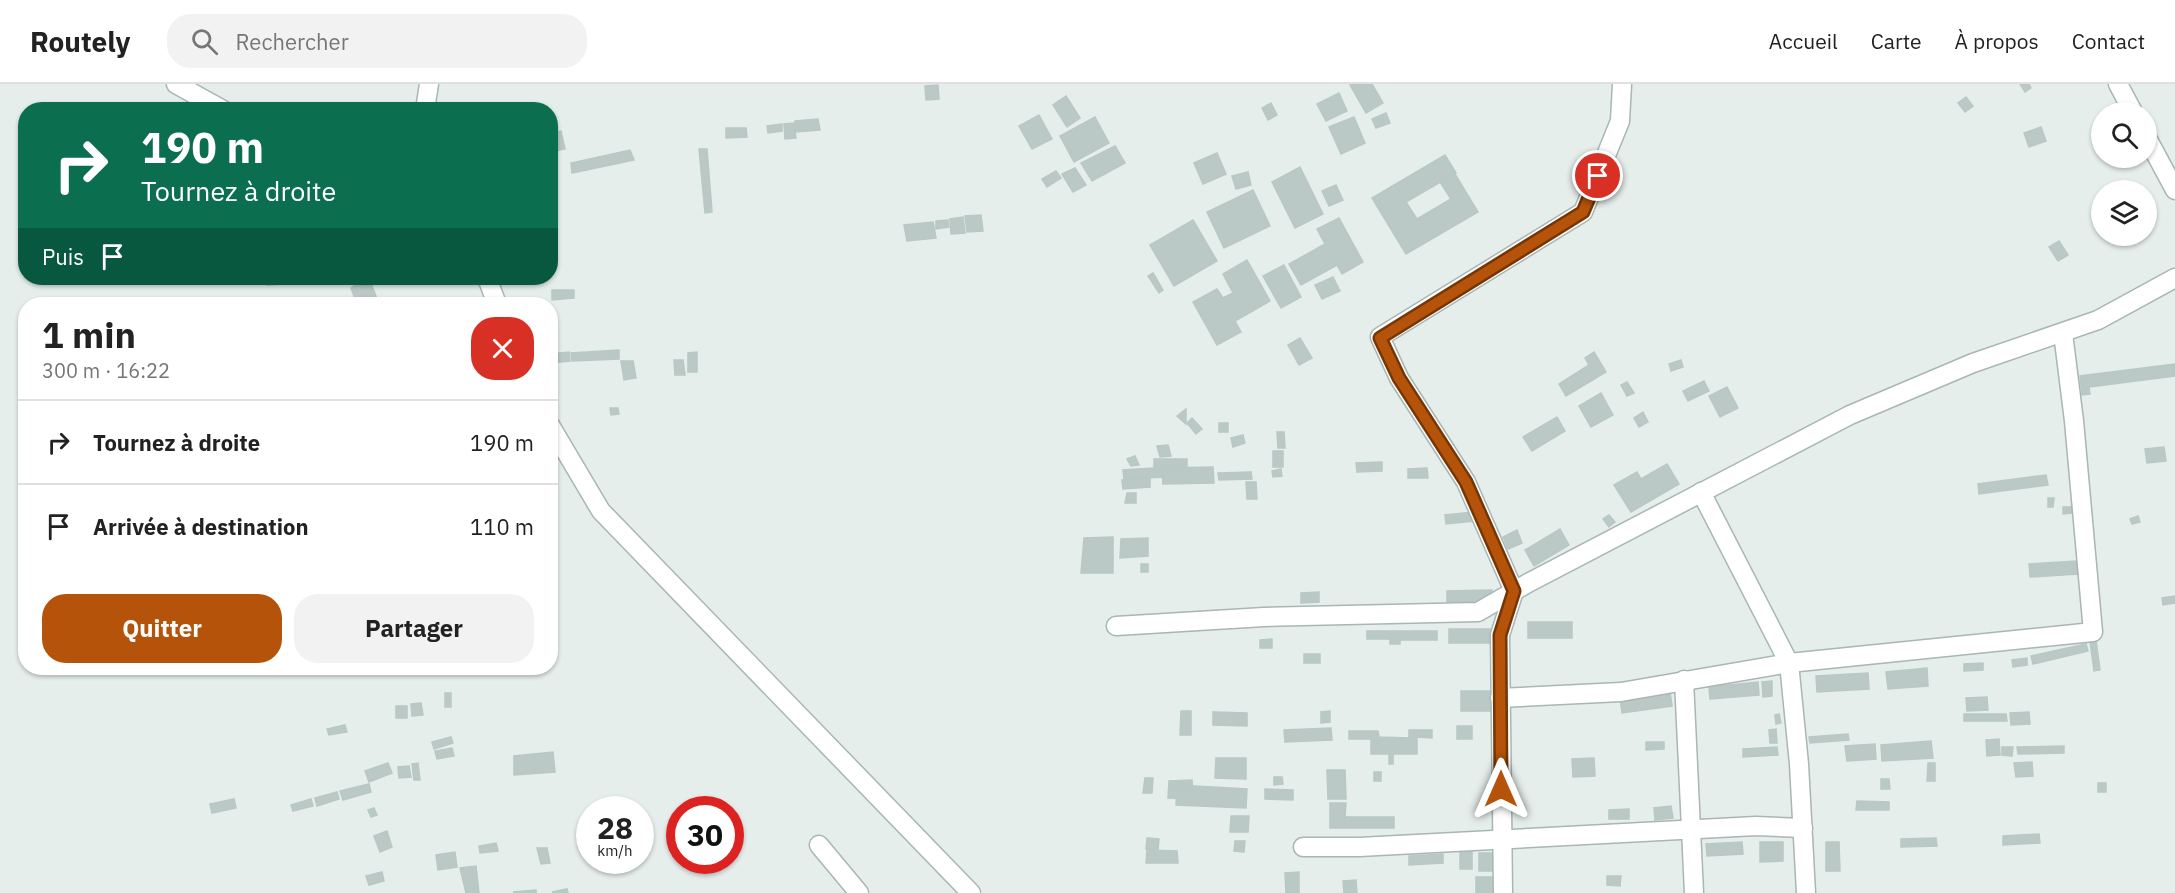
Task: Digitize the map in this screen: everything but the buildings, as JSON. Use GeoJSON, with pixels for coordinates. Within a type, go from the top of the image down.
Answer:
{"type":"FeatureCollection","features":[{"type":"Feature","properties":{"kind":"street"},"geometry":{"type":"LineString","coordinates":[[176,84],[209,102]]}},
{"type":"Feature","properties":{"kind":"street"},"geometry":{"type":"LineString","coordinates":[[426,102],[429,84]]}},
{"type":"Feature","properties":{"kind":"street"},"geometry":{"type":"LineString","coordinates":[[1503,893],[1500,635],[1514,591],[1466,482],[1399,378],[1380,338],[1583,212],[1620,121],[1622,84]]}},
{"type":"Feature","properties":{"kind":"street"},"geometry":{"type":"LineString","coordinates":[[2118,84],[2128,102]]}},
{"type":"Feature","properties":{"kind":"street"},"geometry":{"type":"LineString","coordinates":[[2157,156],[2175,190]]}},
{"type":"Feature","properties":{"kind":"street"},"geometry":{"type":"LineString","coordinates":[[1116,626],[1263,617],[1478,612],[1850,415],[1973,363],[2098,320],[2175,278]]}},
{"type":"Feature","properties":{"kind":"street"},"geometry":{"type":"LineString","coordinates":[[1500,698],[1621,692],[1789,663],[2092,633],[2074,421],[2063,333]]}},
{"type":"Feature","properties":{"kind":"street"},"geometry":{"type":"LineString","coordinates":[[558,439],[600,512],[971,893]]}},
{"type":"Feature","properties":{"kind":"street"},"geometry":{"type":"LineString","coordinates":[[1701,492],[1789,663],[1806,893]]}},
{"type":"Feature","properties":{"kind":"street"},"geometry":{"type":"LineString","coordinates":[[1684,681],[1689,830],[1694,893]]}},
{"type":"Feature","properties":{"kind":"street"},"geometry":{"type":"LineString","coordinates":[[1303,847],[1756,826],[1803,828]]}},
{"type":"Feature","properties":{"kind":"street"},"geometry":{"type":"LineString","coordinates":[[819,845],[859,893]]}},
{"type":"Feature","properties":{"kind":"route"},"geometry":{"type":"LineString","coordinates":[[1501,789],[1500,635],[1514,591],[1466,482],[1399,378],[1380,338],[1583,212],[1598,176]]}}]}
